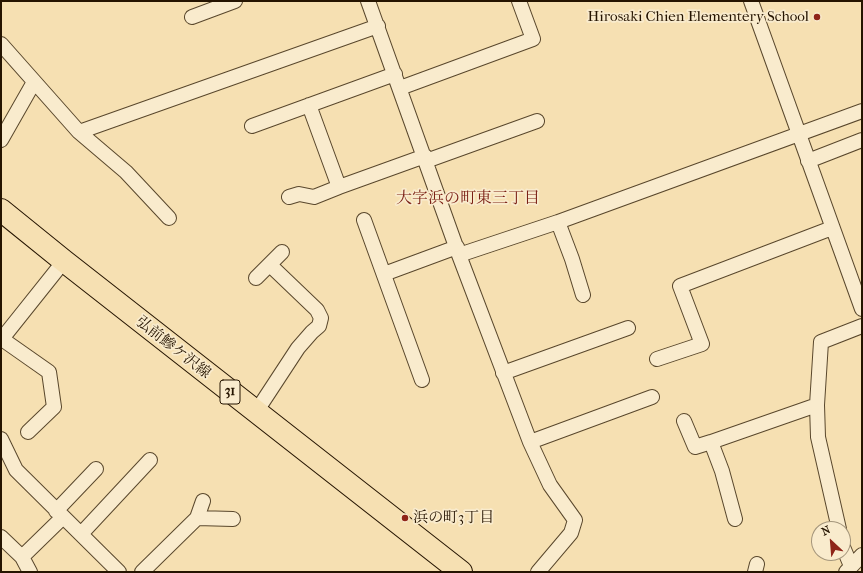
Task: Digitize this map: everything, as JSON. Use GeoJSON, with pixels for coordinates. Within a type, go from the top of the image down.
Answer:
{"type":"FeatureCollection","features":[{"type":"Feature","properties":{"kind":"main road","name":"弘前鰺ケ沢線"},"geometry":{"type":"LineString","coordinates":[[1,210],[64,262],[461,572]]}},
{"type":"Feature","properties":{"kind":"street"},"geometry":{"type":"LineString","coordinates":[[192,17],[235,1]]}},
{"type":"Feature","properties":{"kind":"street"},"geometry":{"type":"LineString","coordinates":[[368,1],[458,251],[530,442],[550,485],[575,520],[571,533],[538,572]]}},
{"type":"Feature","properties":{"kind":"street"},"geometry":{"type":"LineString","coordinates":[[252,126],[309,105],[398,81],[533,39],[519,1]]}},
{"type":"Feature","properties":{"kind":"street"},"geometry":{"type":"LineString","coordinates":[[751,1],[862,309]]}},
{"type":"Feature","properties":{"kind":"street"},"geometry":{"type":"LineString","coordinates":[[79,132],[378,26]]}},
{"type":"Feature","properties":{"kind":"street"},"geometry":{"type":"LineString","coordinates":[[1,44],[79,132],[126,172],[169,218]]}},
{"type":"Feature","properties":{"kind":"street"},"geometry":{"type":"LineString","coordinates":[[1,140],[34,82]]}},
{"type":"Feature","properties":{"kind":"street"},"geometry":{"type":"LineString","coordinates":[[309,105],[340,187]]}},
{"type":"Feature","properties":{"kind":"street"},"geometry":{"type":"LineString","coordinates":[[384,274],[558,222],[862,111]]}},
{"type":"Feature","properties":{"kind":"street"},"geometry":{"type":"LineString","coordinates":[[289,197],[299,194],[314,197],[537,121]]}},
{"type":"Feature","properties":{"kind":"street"},"geometry":{"type":"LineString","coordinates":[[808,161],[862,140]]}},
{"type":"Feature","properties":{"kind":"street"},"geometry":{"type":"LineString","coordinates":[[364,220],[422,380]]}},
{"type":"Feature","properties":{"kind":"street"},"geometry":{"type":"LineString","coordinates":[[558,222],[572,259],[583,295]]}},
{"type":"Feature","properties":{"kind":"street"},"geometry":{"type":"LineString","coordinates":[[657,359],[702,344],[680,286],[832,228]]}},
{"type":"Feature","properties":{"kind":"street"},"geometry":{"type":"LineString","coordinates":[[256,278],[282,252]]}},
{"type":"Feature","properties":{"kind":"street"},"geometry":{"type":"LineString","coordinates":[[28,432],[54,407],[49,372],[1,339],[64,262]]}},
{"type":"Feature","properties":{"kind":"street"},"geometry":{"type":"LineString","coordinates":[[256,412],[298,348],[319,326],[321,318],[317,310],[270,265]]}},
{"type":"Feature","properties":{"kind":"street"},"geometry":{"type":"LineString","coordinates":[[837,521],[818,438],[817,405],[821,342],[862,326]]}},
{"type":"Feature","properties":{"kind":"street"},"geometry":{"type":"LineString","coordinates":[[503,373],[628,328]]}},
{"type":"Feature","properties":{"kind":"street"},"geometry":{"type":"LineString","coordinates":[[530,442],[652,397]]}},
{"type":"Feature","properties":{"kind":"street"},"geometry":{"type":"LineString","coordinates":[[684,421],[695,447],[817,405]]}},
{"type":"Feature","properties":{"kind":"street"},"geometry":{"type":"LineString","coordinates":[[1,439],[16,470],[119,572]]}},
{"type":"Feature","properties":{"kind":"street"},"geometry":{"type":"LineString","coordinates":[[711,442],[722,471],[735,519]]}},
{"type":"Feature","properties":{"kind":"street"},"geometry":{"type":"LineString","coordinates":[[81,534],[150,460]]}},
{"type":"Feature","properties":{"kind":"street"},"geometry":{"type":"LineString","coordinates":[[22,557],[96,469]]}},
{"type":"Feature","properties":{"kind":"street"},"geometry":{"type":"LineString","coordinates":[[142,572],[197,518],[203,502]]}},
{"type":"Feature","properties":{"kind":"street"},"geometry":{"type":"LineString","coordinates":[[197,518],[233,519]]}},
{"type":"Feature","properties":{"kind":"street"},"geometry":{"type":"LineString","coordinates":[[1,537],[22,557],[30,572]]}},
{"type":"Feature","properties":{"kind":"street"},"geometry":{"type":"LineString","coordinates":[[849,569],[862,555]]}},
{"type":"Feature","properties":{"kind":"place","name":"Hirosaki Chien Elementery School"},"geometry":{"type":"Point","coordinates":[817,17]}},
{"type":"Feature","properties":{"kind":"place","name":"浜の町3丁目"},"geometry":{"type":"Point","coordinates":[405,518]}},
{"type":"Feature","properties":{"kind":"district","name":"大字浜の町東三丁目"},"geometry":{"type":"Point","coordinates":[468,199]}}]}
